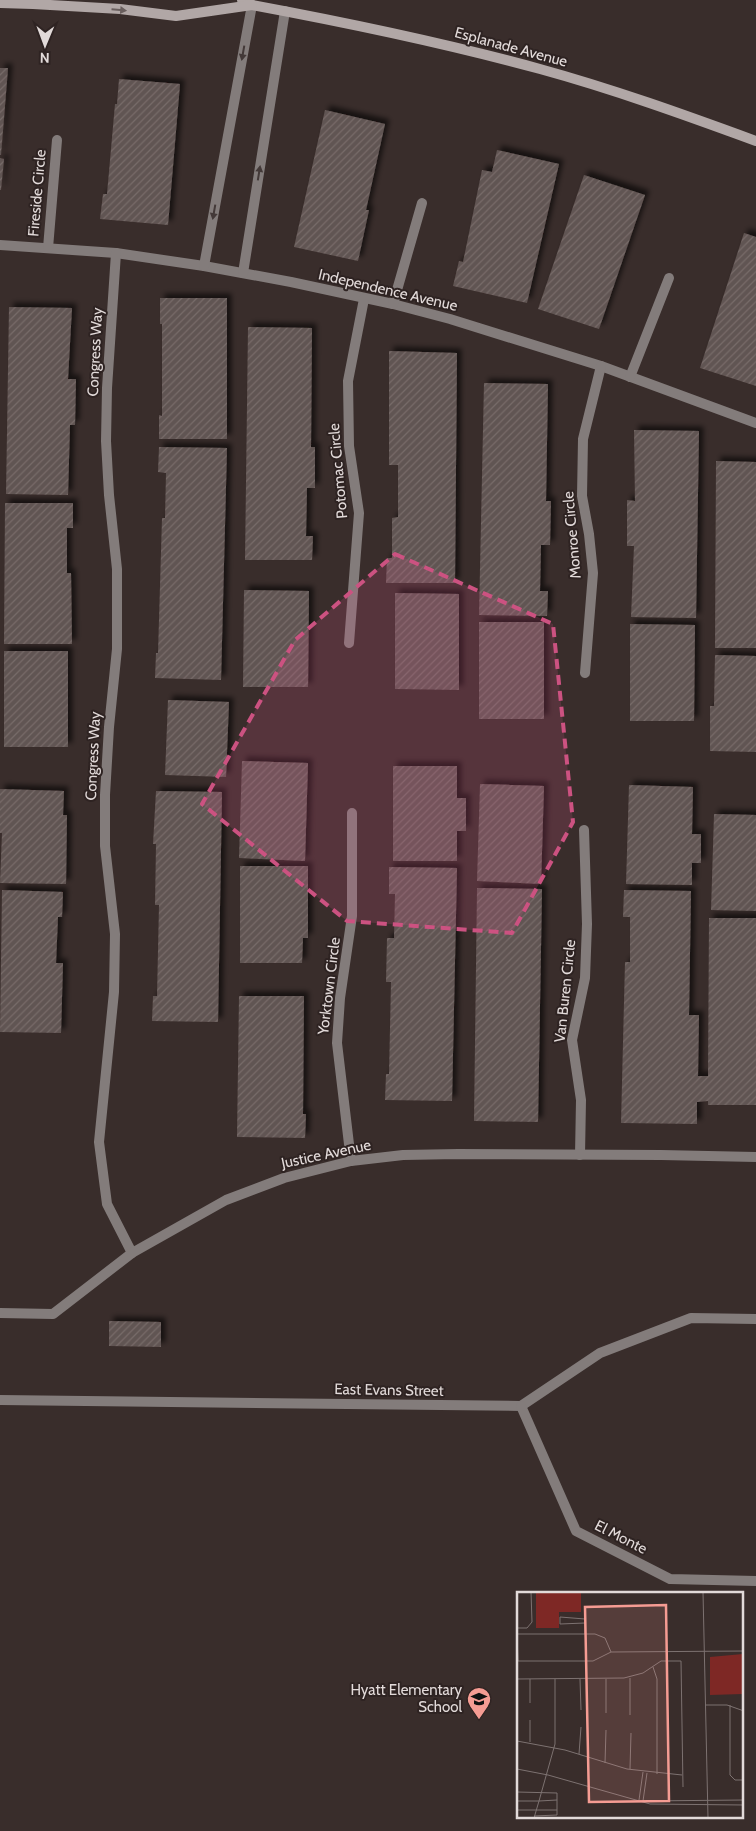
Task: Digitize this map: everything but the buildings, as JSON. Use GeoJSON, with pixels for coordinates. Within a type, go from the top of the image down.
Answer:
{"type":"FeatureCollection","features":[{"type":"Feature","properties":{"kind":"main road","name":"Esplanade Avenue"},"geometry":{"type":"LineString","coordinates":[[0,4],[120,9],[176,16],[247,2],[416,38],[541,69],[662,106],[756,141]]}},
{"type":"Feature","properties":{"kind":"street"},"geometry":{"type":"LineString","coordinates":[[204,266],[247,2]]}},
{"type":"Feature","properties":{"kind":"street"},"geometry":{"type":"LineString","coordinates":[[243,273],[285,11]]}},
{"type":"Feature","properties":{"kind":"street","name":"Fireside Circle"},"geometry":{"type":"LineString","coordinates":[[48,248],[57,140]]}},
{"type":"Feature","properties":{"kind":"street"},"geometry":{"type":"LineString","coordinates":[[393,304],[422,202]]}},
{"type":"Feature","properties":{"kind":"street","name":"Independence Avenue"},"geometry":{"type":"LineString","coordinates":[[0,245],[116,253],[204,266],[393,304],[450,319],[601,366],[756,423]]}},
{"type":"Feature","properties":{"kind":"street","name":"Congress Way"},"geometry":{"type":"LineString","coordinates":[[116,253],[107,388],[106,441],[108,495],[117,569],[117,649],[109,727],[105,829],[105,846],[115,934],[114,992],[99,1142],[107,1204],[132,1253]]}},
{"type":"Feature","properties":{"kind":"street"},"geometry":{"type":"LineString","coordinates":[[630,377],[669,278]]}},
{"type":"Feature","properties":{"kind":"street","name":"Potomac Circle"},"geometry":{"type":"LineString","coordinates":[[349,643],[359,513],[349,446],[348,381],[364,298]]}},
{"type":"Feature","properties":{"kind":"street","name":"Monroe Circle"},"geometry":{"type":"LineString","coordinates":[[585,673],[593,573],[589,534],[582,496],[583,439],[601,366]]}},
{"type":"Feature","properties":{"kind":"street","name":"Yorktown Circle"},"geometry":{"type":"LineString","coordinates":[[351,1161],[337,1044],[340,998],[352,916],[352,813]]}},
{"type":"Feature","properties":{"kind":"street","name":"Van Buren Circle"},"geometry":{"type":"LineString","coordinates":[[580,1154],[581,1100],[572,1040],[584,978],[588,924],[584,830]]}},
{"type":"Feature","properties":{"kind":"street","name":"Justice Avenue"},"geometry":{"type":"LineString","coordinates":[[0,1313],[52,1314],[132,1253],[226,1200],[284,1178],[351,1161],[403,1155],[580,1154],[756,1157]]}},
{"type":"Feature","properties":{"kind":"street"},"geometry":{"type":"LineString","coordinates":[[521,1406],[600,1353],[691,1318],[756,1319]]}},
{"type":"Feature","properties":{"kind":"street","name":"East Evans Street"},"geometry":{"type":"LineString","coordinates":[[0,1400],[521,1406]]}},
{"type":"Feature","properties":{"kind":"street","name":"El Monte"},"geometry":{"type":"LineString","coordinates":[[521,1406],[576,1531],[670,1580],[756,1580]]}},
{"type":"Feature","properties":{"kind":"highlighted area"},"geometry":{"type":"Polygon","coordinates":[[[395,554],[553,624],[573,822],[512,933],[347,921],[202,804],[295,640],[395,554]]]}},
{"type":"Feature","properties":{"kind":"place","name":"Hyatt Elementary School"},"geometry":{"type":"Point","coordinates":[479,1720]}}]}
